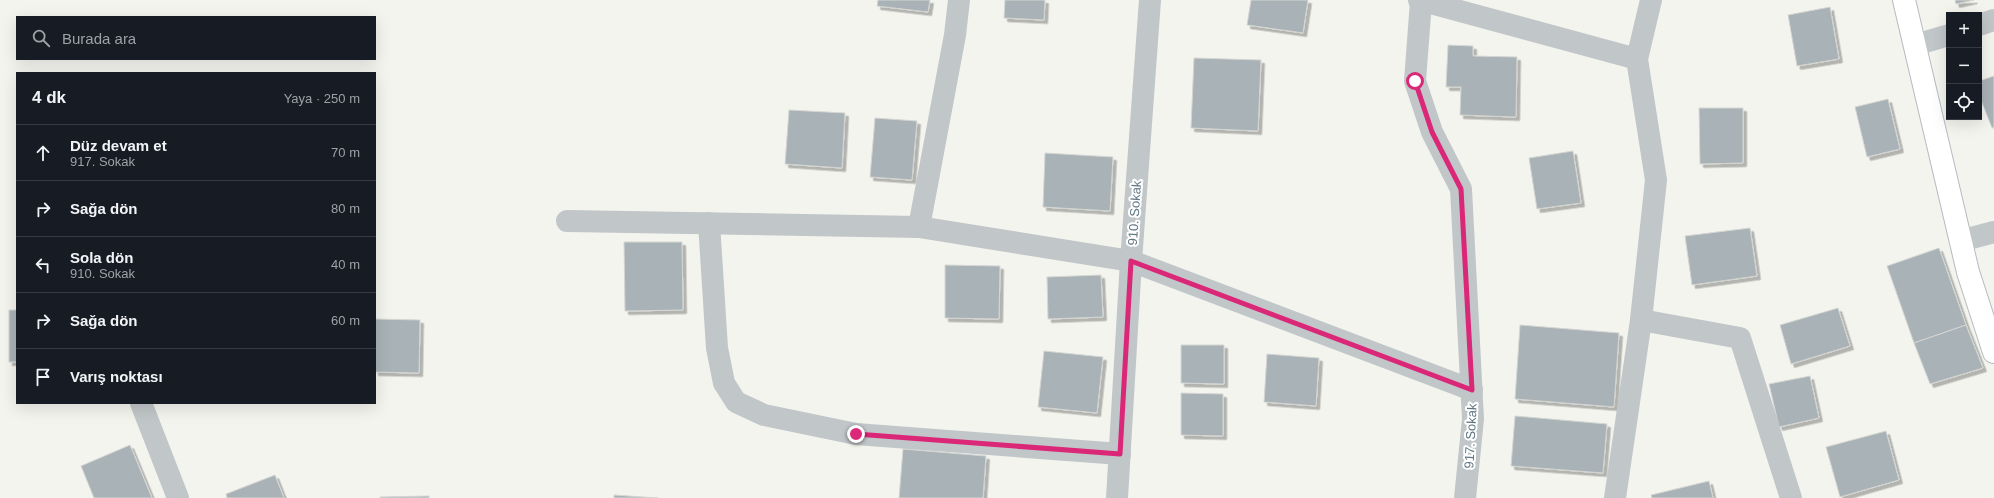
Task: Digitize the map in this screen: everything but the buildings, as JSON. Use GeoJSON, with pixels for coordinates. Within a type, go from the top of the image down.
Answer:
{"type":"FeatureCollection","features":[{"type":"Feature","properties":{"kind":"main road"},"geometry":{"type":"LineString","coordinates":[[1904,0],[1960,241],[1968,272],[1994,352]]}},
{"type":"Feature","properties":{"kind":"street"},"geometry":{"type":"LineString","coordinates":[[919,227],[959,0]]}},
{"type":"Feature","properties":{"kind":"street","name":"910. Sokak"},"geometry":{"type":"LineString","coordinates":[[1117,498],[1131,261],[1150,0]]}},
{"type":"Feature","properties":{"kind":"street"},"geometry":{"type":"LineString","coordinates":[[1420,0],[1637,59]]}},
{"type":"Feature","properties":{"kind":"street","name":"917. Sokak"},"geometry":{"type":"LineString","coordinates":[[1420,0],[1415,81],[1432,132],[1461,189],[1473,419],[1465,498]]}},
{"type":"Feature","properties":{"kind":"street"},"geometry":{"type":"LineString","coordinates":[[1615,498],[1641,320],[1656,180],[1637,59],[1651,0]]}},
{"type":"Feature","properties":{"kind":"street"},"geometry":{"type":"LineString","coordinates":[[1982,24],[1994,20]]}},
{"type":"Feature","properties":{"kind":"street"},"geometry":{"type":"LineString","coordinates":[[1915,45],[1946,35]]}},
{"type":"Feature","properties":{"kind":"street"},"geometry":{"type":"LineString","coordinates":[[567,221],[919,227],[1131,261],[1472,390]]}},
{"type":"Feature","properties":{"kind":"street"},"geometry":{"type":"LineString","coordinates":[[709,223],[717,348],[724,383],[736,402],[764,415],[856,434],[1120,454]]}},
{"type":"Feature","properties":{"kind":"street"},"geometry":{"type":"LineString","coordinates":[[1960,241],[1994,232]]}},
{"type":"Feature","properties":{"kind":"street"},"geometry":{"type":"LineString","coordinates":[[1641,320],[1740,338],[1791,498]]}},
{"type":"Feature","properties":{"kind":"street"},"geometry":{"type":"LineString","coordinates":[[142,404],[178,498]]}},
{"type":"Feature","properties":{"kind":"route"},"geometry":{"type":"LineString","coordinates":[[856,434],[1120,454],[1131,261],[1472,390],[1461,189],[1432,132],[1415,81]]}}]}
